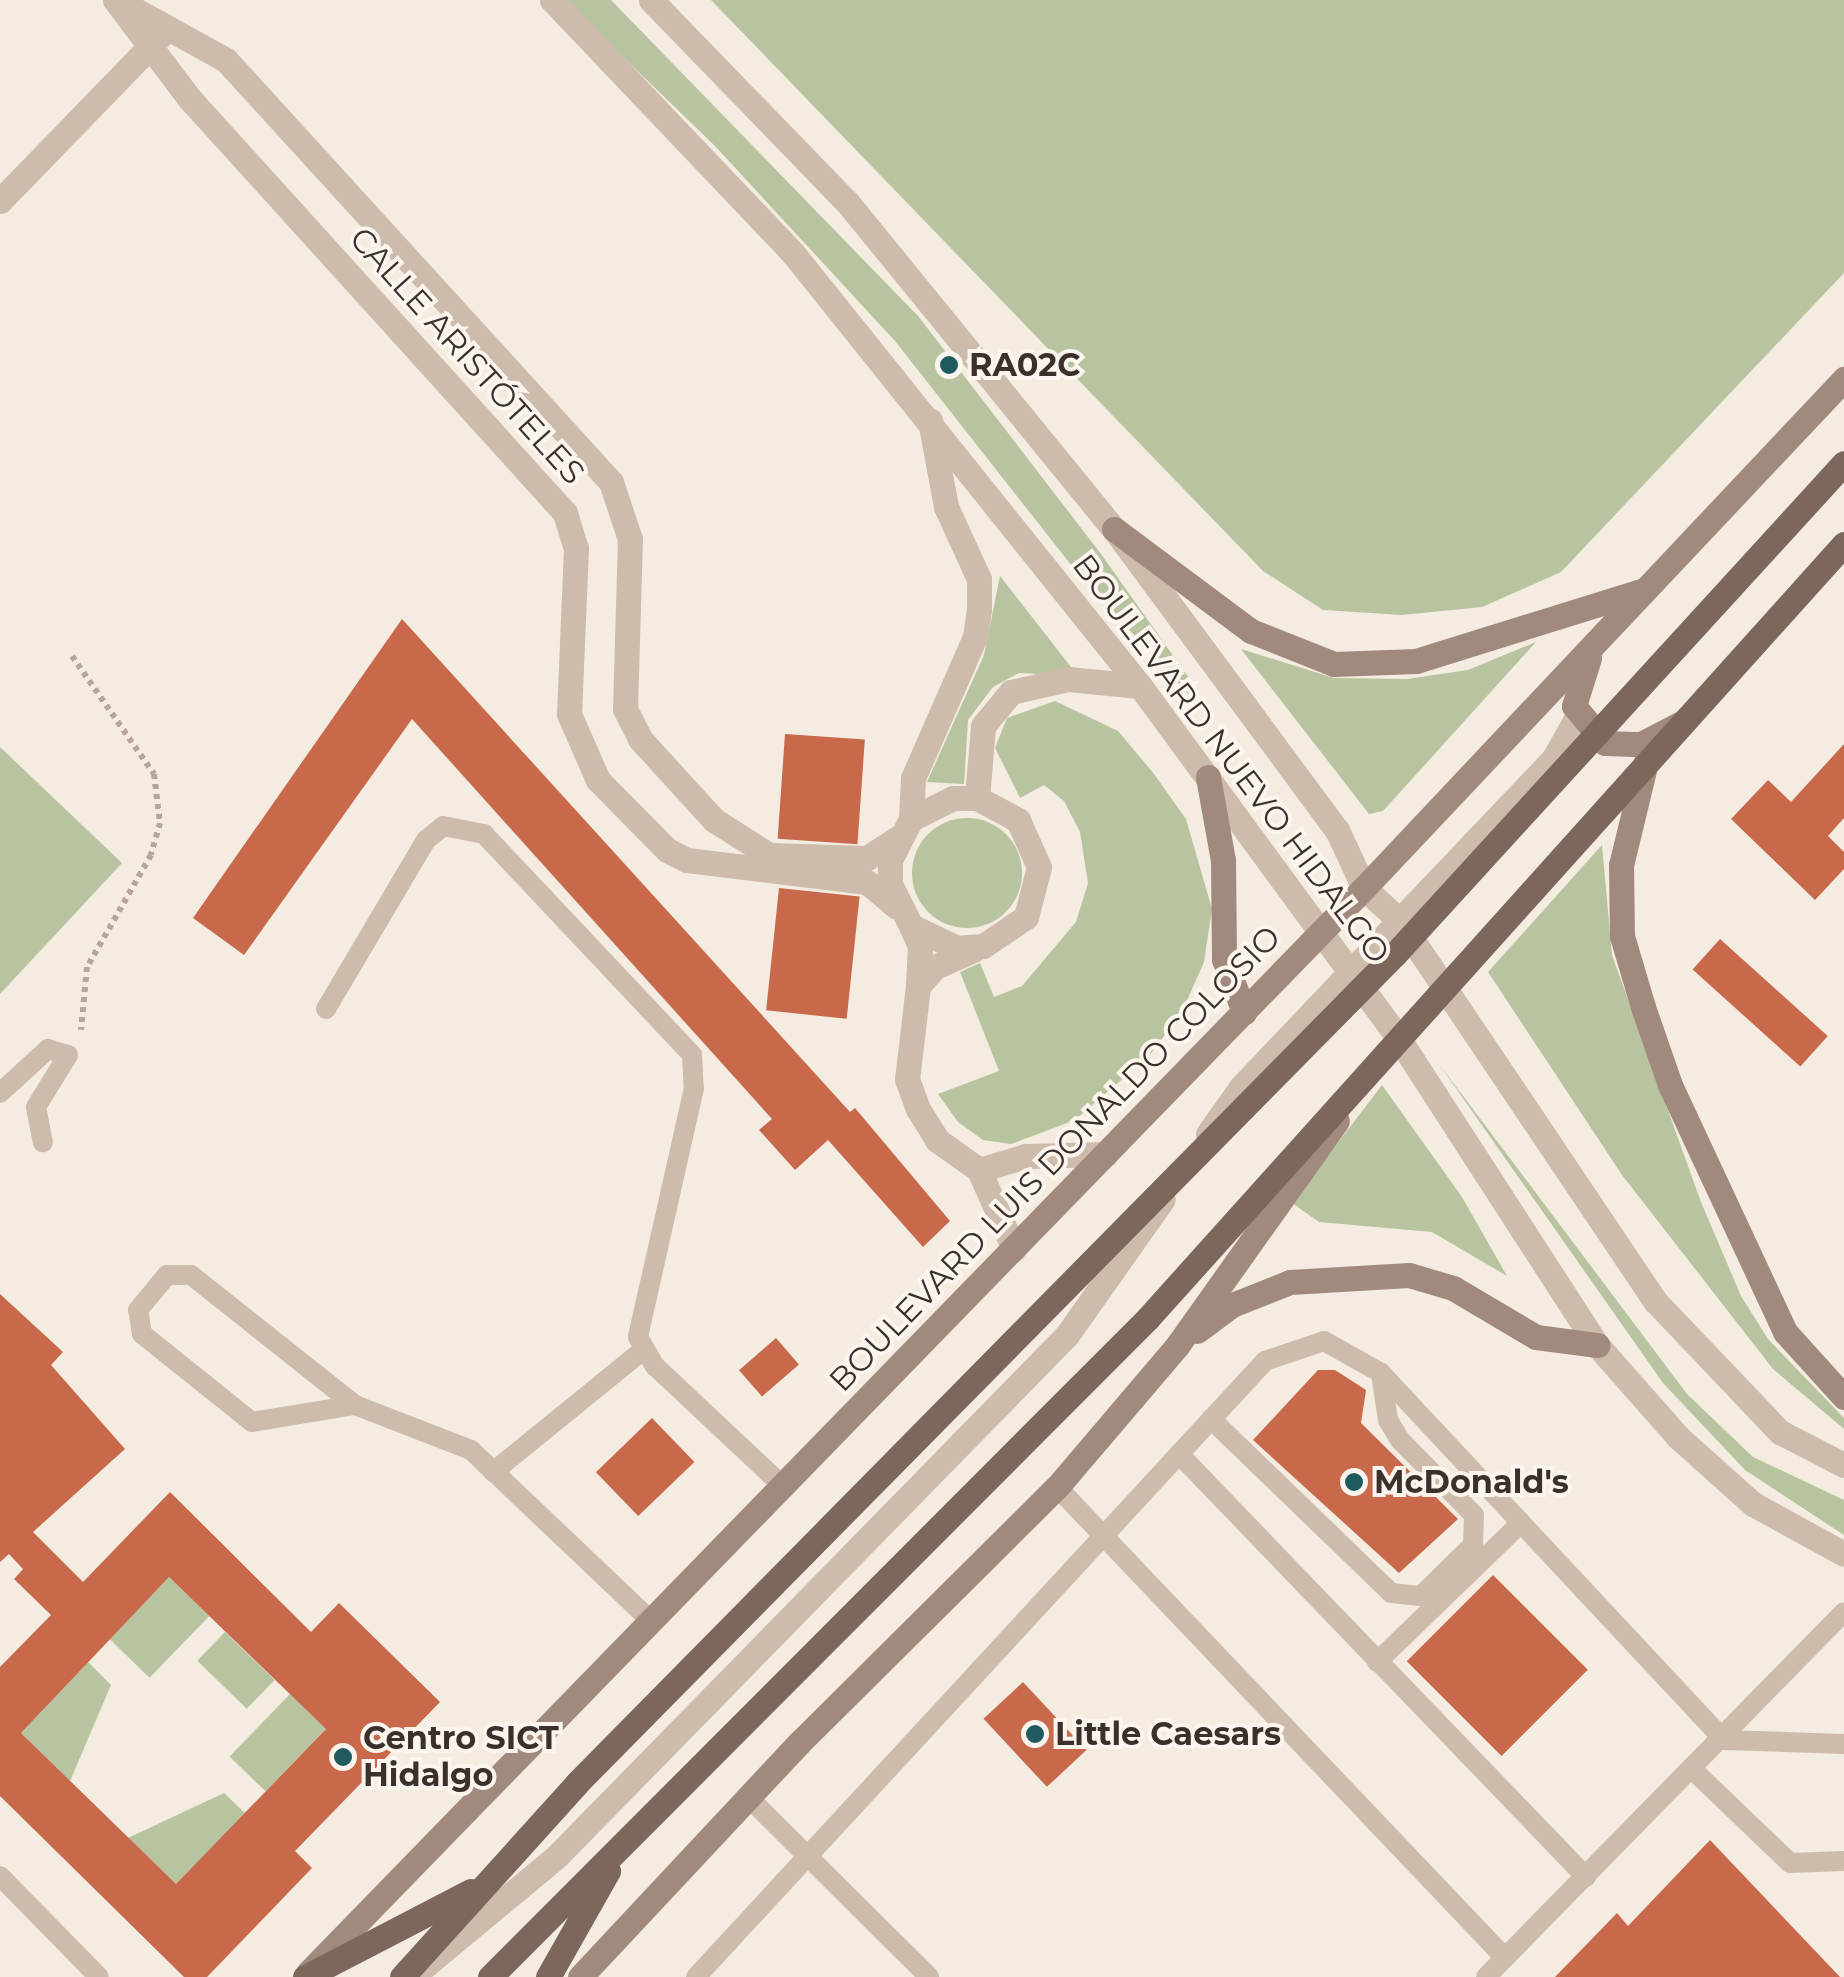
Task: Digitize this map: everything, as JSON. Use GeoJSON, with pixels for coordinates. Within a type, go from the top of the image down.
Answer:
{"type":"FeatureCollection","features":[{"type":"Feature","properties":{"kind":"main road","name":"BOULEVARD LUIS DONALDO COLOSIO"},"geometry":{"type":"LineString","coordinates":[[305,1977],[1321,933],[1844,379]]}},
{"type":"Feature","properties":{"kind":"main road"},"geometry":{"type":"LineString","coordinates":[[402,1977],[577,1782],[1394,954],[1844,463]]}},
{"type":"Feature","properties":{"kind":"main road"},"geometry":{"type":"LineString","coordinates":[[1114,530],[1252,632],[1334,664],[1416,661],[1645,590]]}},
{"type":"Feature","properties":{"kind":"main road"},"geometry":{"type":"LineString","coordinates":[[490,1977],[1148,1318],[1844,544]]}},
{"type":"Feature","properties":{"kind":"main road"},"geometry":{"type":"LineString","coordinates":[[580,1977],[749,1798],[1057,1487],[1177,1346],[1397,1036],[1646,762],[1844,562]]}},
{"type":"Feature","properties":{"kind":"main road"},"geometry":{"type":"LineString","coordinates":[[1604,633],[1575,688],[1578,715],[1620,748],[1690,718]]}},
{"type":"Feature","properties":{"kind":"main road"},"geometry":{"type":"LineString","coordinates":[[1646,762],[1621,866],[1622,936],[1643,1007],[1678,1102],[1785,1332],[1844,1397]]}},
{"type":"Feature","properties":{"kind":"main road"},"geometry":{"type":"LineString","coordinates":[[1208,777],[1222,860],[1224,959],[1244,1012]]}},
{"type":"Feature","properties":{"kind":"main road"},"geometry":{"type":"LineString","coordinates":[[1177,1346],[1232,1305],[1290,1282],[1352,1274],[1438,1284],[1536,1336],[1597,1345]]}},
{"type":"Feature","properties":{"kind":"main road"},"geometry":{"type":"LineString","coordinates":[[548,1977],[628,1836]]}},
{"type":"Feature","properties":{"kind":"main road"},"geometry":{"type":"LineString","coordinates":[[305,1977],[489,1882]]}},
{"type":"Feature","properties":{"kind":"street","name":"CALLE ARISTÓTELES"},"geometry":{"type":"LineString","coordinates":[[116,0],[160,36],[226,60],[611,482],[630,538],[624,690],[640,739],[714,820],[770,856],[867,858],[905,828]]}},
{"type":"Feature","properties":{"kind":"street","name":"BOULEVARD NUEVO HIDALGO"},"geometry":{"type":"LineString","coordinates":[[552,0],[792,252],[1140,686],[1397,1036],[1597,1345],[1678,1436],[1753,1504],[1844,1554]]}},
{"type":"Feature","properties":{"kind":"street","name":"BOULEVARD NUEVO HIDALGO"},"geometry":{"type":"LineString","coordinates":[[651,0],[847,202],[1114,530],[1337,830],[1364,888],[1398,920],[1656,1302],[1780,1432],[1844,1464]]}},
{"type":"Feature","properties":{"kind":"street","name":"CALLE ARISTÓTELES"},"geometry":{"type":"LineString","coordinates":[[160,36],[189,98],[566,513],[576,548],[569,714],[598,780],[667,850],[686,860],[867,882],[904,916]]}},
{"type":"Feature","properties":{"kind":"street"},"geometry":{"type":"LineString","coordinates":[[0,201],[160,36]]}},
{"type":"Feature","properties":{"kind":"street"},"geometry":{"type":"LineString","coordinates":[[930,420],[946,507],[979,579],[980,609],[975,638],[913,778],[890,884],[920,946],[907,1078],[937,1140],[979,1170],[1014,1249]]}},
{"type":"Feature","properties":{"kind":"street"},"geometry":{"type":"LineString","coordinates":[[977,798],[983,726],[1011,692],[1068,679],[1140,686]]}},
{"type":"Feature","properties":{"kind":"street"},"geometry":{"type":"LineString","coordinates":[[412,1977],[557,1856],[1067,1336],[1241,1087],[1554,758],[1578,715]]}},
{"type":"Feature","properties":{"kind":"street"},"geometry":{"type":"LineString","coordinates":[[905,828],[942,802],[977,798],[1018,820],[1039,868],[1026,918],[983,946],[935,967],[918,986]]}},
{"type":"Feature","properties":{"kind":"street"},"geometry":{"type":"LineString","coordinates":[[904,916],[957,948],[983,946]]}},
{"type":"Feature","properties":{"kind":"street"},"geometry":{"type":"LineString","coordinates":[[979,1170],[1026,1156],[1106,1154]]}},
{"type":"Feature","properties":{"kind":"lane"},"geometry":{"type":"LineString","coordinates":[[326,1008],[426,840],[443,826],[466,825],[484,834],[692,1055],[694,1088],[640,1321],[642,1350],[783,1486]]}},
{"type":"Feature","properties":{"kind":"lane"},"geometry":{"type":"LineString","coordinates":[[0,1093],[48,1050],[68,1055],[36,1107],[43,1142]]}},
{"type":"Feature","properties":{"kind":"lane"},"geometry":{"type":"LineString","coordinates":[[355,1405],[252,1422],[142,1334],[138,1310],[167,1275],[192,1275],[355,1405],[450,1438],[493,1472],[651,1621]]}},
{"type":"Feature","properties":{"kind":"lane"},"geometry":{"type":"LineString","coordinates":[[696,1977],[1266,1360],[1324,1342],[1382,1373],[1724,1740],[1844,1744]]}},
{"type":"Feature","properties":{"kind":"lane"},"geometry":{"type":"LineString","coordinates":[[493,1472],[642,1350]]}},
{"type":"Feature","properties":{"kind":"lane"},"geometry":{"type":"LineString","coordinates":[[1211,1419],[1391,1592],[1421,1596],[1473,1544],[1474,1515],[1400,1440],[1388,1420],[1382,1373]]}},
{"type":"Feature","properties":{"kind":"lane"},"geometry":{"type":"LineString","coordinates":[[1179,1454],[1586,1878]]}},
{"type":"Feature","properties":{"kind":"lane"},"geometry":{"type":"LineString","coordinates":[[1057,1487],[1506,1958]]}},
{"type":"Feature","properties":{"kind":"lane"},"geometry":{"type":"LineString","coordinates":[[1377,1662],[1521,1522]]}},
{"type":"Feature","properties":{"kind":"lane"},"geometry":{"type":"LineString","coordinates":[[1486,1977],[1724,1740],[1844,1612]]}},
{"type":"Feature","properties":{"kind":"lane"},"geometry":{"type":"LineString","coordinates":[[1693,1770],[1790,1863],[1844,1862]]}},
{"type":"Feature","properties":{"kind":"lane"},"geometry":{"type":"LineString","coordinates":[[749,1798],[810,1853],[929,1977]]}},
{"type":"Feature","properties":{"kind":"lane"},"geometry":{"type":"LineString","coordinates":[[0,1876],[99,1977]]}},
{"type":"Feature","properties":{"kind":"path"},"geometry":{"type":"LineString","coordinates":[[68,1055],[81,1031],[87,967],[151,855],[160,823],[154,774],[72,656]]}},
{"type":"Feature","properties":{"kind":"green space"},"geometry":{"type":"Polygon","coordinates":[[[564,0],[611,0],[918,316],[1101,554],[1196,688],[1189,695],[1079,575],[895,341],[715,146],[564,0]]]}},
{"type":"Feature","properties":{"kind":"green space"},"geometry":{"type":"Polygon","coordinates":[[[711,0],[1844,0],[1844,273],[1561,572],[1482,607],[1402,615],[1323,610],[1263,571],[711,0]]]}},
{"type":"Feature","properties":{"kind":"green space"},"geometry":{"type":"Polygon","coordinates":[[[1000,576],[1078,676],[1019,673],[993,687],[968,720],[964,784],[927,782],[984,655],[1000,576]]]}},
{"type":"Feature","properties":{"kind":"green space"},"geometry":{"type":"Polygon","coordinates":[[[1536,642],[1383,811],[1369,814],[1241,649],[1334,678],[1407,679],[1468,670],[1536,642]]]}},
{"type":"Feature","properties":{"kind":"green space"},"geometry":{"type":"Polygon","coordinates":[[[1055,701],[1118,731],[1154,774],[1186,819],[1212,909],[1204,962],[1181,1014],[1148,1057],[1075,1120],[1011,1144],[983,1140],[958,1122],[938,1094],[999,1071],[960,972],[980,963],[994,997],[1022,986],[1076,922],[1088,883],[1080,832],[1064,801],[1044,785],[1020,798],[995,748],[1007,718],[1055,701]]]}},
{"type":"Feature","properties":{"kind":"green space"},"geometry":{"type":"Polygon","coordinates":[[[0,747],[122,863],[0,994],[0,747]]]}},
{"type":"Feature","properties":{"kind":"green space"},"geometry":{"type":"Polygon","coordinates":[[[967,818],[988,822],[1006,834],[1018,852],[1022,873],[1018,894],[1006,912],[988,924],[967,928],[946,924],[928,912],[916,894],[912,873],[916,852],[928,834],[946,822],[967,818]]]}},
{"type":"Feature","properties":{"kind":"green space"},"geometry":{"type":"Polygon","coordinates":[[[1602,845],[1612,955],[1701,1202],[1741,1296],[1768,1339],[1844,1418],[1844,1429],[1773,1369],[1622,1175],[1488,972],[1602,845]]]}},
{"type":"Feature","properties":{"kind":"green space"},"geometry":{"type":"Polygon","coordinates":[[[1439,1064],[1687,1394],[1753,1457],[1844,1500],[1844,1535],[1745,1470],[1663,1383],[1439,1064]]]}},
{"type":"Feature","properties":{"kind":"green space"},"geometry":{"type":"Polygon","coordinates":[[[1382,1085],[1462,1197],[1507,1276],[1432,1232],[1319,1222],[1292,1203],[1382,1085]]]}},
{"type":"Feature","properties":{"kind":"green space"},"geometry":{"type":"Polygon","coordinates":[[[169,1577],[209,1616],[150,1678],[109,1639],[169,1577]]]}},
{"type":"Feature","properties":{"kind":"green space"},"geometry":{"type":"Polygon","coordinates":[[[225,1632],[275,1680],[247,1709],[197,1661],[225,1632]]]}},
{"type":"Feature","properties":{"kind":"green space"},"geometry":{"type":"Polygon","coordinates":[[[88,1662],[111,1685],[70,1781],[21,1733],[88,1662]]]}},
{"type":"Feature","properties":{"kind":"green space"},"geometry":{"type":"Polygon","coordinates":[[[290,1694],[326,1729],[266,1791],[230,1757],[290,1694]]]}},
{"type":"Feature","properties":{"kind":"green space"},"geometry":{"type":"Polygon","coordinates":[[[224,1793],[245,1813],[176,1884],[128,1838],[224,1793]]]}},
{"type":"Feature","properties":{"kind":"building"},"geometry":{"type":"Polygon","coordinates":[[[402,619],[850,1112],[855,1108],[950,1221],[923,1247],[828,1140],[795,1170],[759,1130],[772,1119],[412,719],[244,955],[193,918],[402,619]]]}},
{"type":"Feature","properties":{"kind":"building"},"geometry":{"type":"Polygon","coordinates":[[[785,734],[865,740],[857,844],[778,839],[785,734]]]}},
{"type":"Feature","properties":{"kind":"building"},"geometry":{"type":"Polygon","coordinates":[[[1844,744],[1844,818],[1828,836],[1844,852],[1844,869],[1815,900],[1731,819],[1768,780],[1791,802],[1844,744]]]}},
{"type":"Feature","properties":{"kind":"building"},"geometry":{"type":"Polygon","coordinates":[[[779,888],[860,896],[847,1019],[766,1010],[779,888]]]}},
{"type":"Feature","properties":{"kind":"building"},"geometry":{"type":"Polygon","coordinates":[[[1720,939],[1828,1036],[1800,1066],[1693,969],[1720,939]]]}},
{"type":"Feature","properties":{"kind":"building","name":"Centro SICT Hidalgo"},"geometry":{"type":"Polygon","coordinates":[[[0,1294],[63,1352],[51,1365],[125,1449],[33,1532],[83,1582],[170,1492],[311,1632],[339,1603],[440,1702],[295,1851],[312,1868],[207,1977],[184,1977],[0,1796],[0,1667],[51,1615],[14,1579],[23,1569],[9,1554],[0,1562],[0,1294]],[[169,1577],[21,1733],[176,1884],[326,1729],[169,1577]]]}},
{"type":"Feature","properties":{"kind":"building"},"geometry":{"type":"Polygon","coordinates":[[[776,1338],[799,1364],[762,1397],[739,1370],[776,1338]]]}},
{"type":"Feature","properties":{"kind":"building","name":"McDonald's"},"geometry":{"type":"Polygon","coordinates":[[[1318,1370],[1335,1370],[1366,1390],[1361,1423],[1458,1519],[1399,1573],[1253,1440],[1318,1370]]]}},
{"type":"Feature","properties":{"kind":"building"},"geometry":{"type":"Polygon","coordinates":[[[652,1418],[694,1462],[638,1516],[596,1472],[652,1418]]]}},
{"type":"Feature","properties":{"kind":"building"},"geometry":{"type":"Polygon","coordinates":[[[1493,1575],[1588,1670],[1501,1756],[1407,1661],[1493,1575]]]}},
{"type":"Feature","properties":{"kind":"building","name":"Little Caesars"},"geometry":{"type":"Polygon","coordinates":[[[1023,1682],[1086,1750],[1047,1787],[984,1719],[1023,1682]]]}},
{"type":"Feature","properties":{"kind":"building"},"geometry":{"type":"Polygon","coordinates":[[[1710,1840],[1840,1977],[1555,1977],[1617,1913],[1628,1926],[1710,1840]]]}},
{"type":"Feature","properties":{"kind":"place","name":"RA02C"},"geometry":{"type":"Point","coordinates":[949,365]}},
{"type":"Feature","properties":{"kind":"place","name":"McDonald's"},"geometry":{"type":"Point","coordinates":[1354,1482]}},
{"type":"Feature","properties":{"kind":"place","name":"Little Caesars"},"geometry":{"type":"Point","coordinates":[1035,1734]}},
{"type":"Feature","properties":{"kind":"place","name":"Centro SICT Hidalgo"},"geometry":{"type":"Point","coordinates":[343,1757]}}]}
